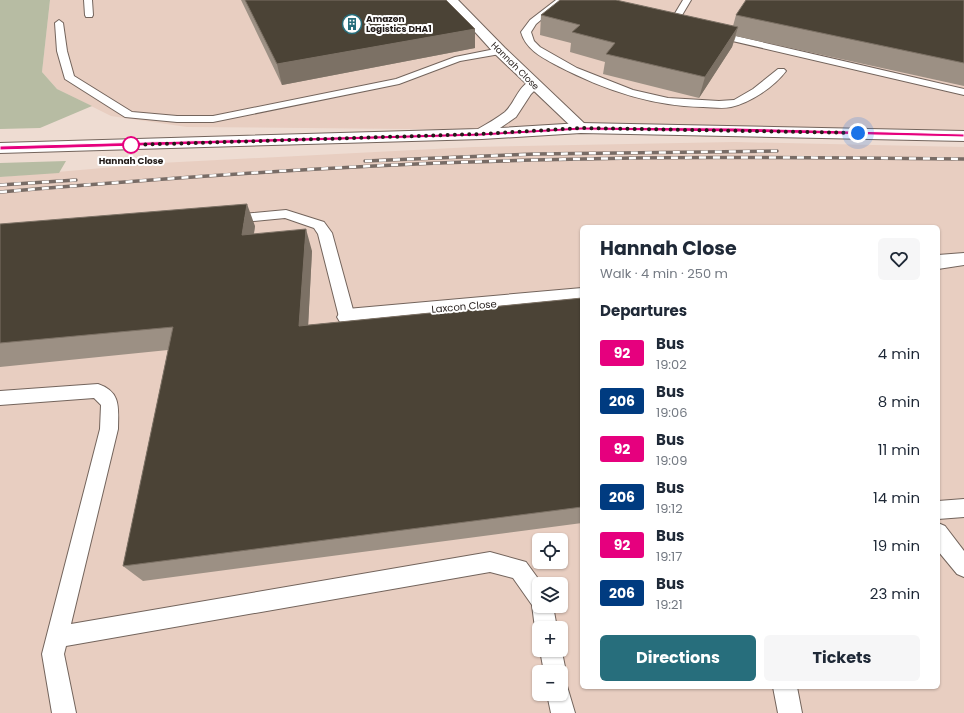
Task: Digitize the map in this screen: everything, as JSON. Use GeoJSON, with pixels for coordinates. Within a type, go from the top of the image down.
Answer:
{"type":"FeatureCollection","features":[{"type":"Feature","properties":{"kind":"main road","name":"Hannah Close"},"geometry":{"type":"LineString","coordinates":[[452,0],[500,51],[581,128]]}},
{"type":"Feature","properties":{"kind":"main road"},"geometry":{"type":"LineString","coordinates":[[481,134],[511,114],[526,91],[534,84]]}},
{"type":"Feature","properties":{"kind":"main road"},"geometry":{"type":"LineString","coordinates":[[0,148],[481,134],[581,128],[964,136]]}},
{"type":"Feature","properties":{"kind":"main road"},"geometry":{"type":"LineString","coordinates":[[940,262],[964,259]]}},
{"type":"Feature","properties":{"kind":"main road","name":"Laxcon Close"},"geometry":{"type":"LineString","coordinates":[[347,317],[580,295]]}},
{"type":"Feature","properties":{"kind":"lane"},"geometry":{"type":"LineString","coordinates":[[88,0],[89,15]]}},
{"type":"Feature","properties":{"kind":"lane"},"geometry":{"type":"LineString","coordinates":[[672,25],[687,0]]}},
{"type":"Feature","properties":{"kind":"lane"},"geometry":{"type":"LineString","coordinates":[[565,1],[533,22],[526,32],[527,38],[537,49],[575,72],[617,90],[645,98],[692,104],[729,104],[744,100],[780,72]]}},
{"type":"Feature","properties":{"kind":"lane"},"geometry":{"type":"LineString","coordinates":[[59,23],[62,51],[69,77],[129,115],[177,119],[213,119],[399,81],[458,59],[500,51]]}},
{"type":"Feature","properties":{"kind":"lane"},"geometry":{"type":"LineString","coordinates":[[703,32],[964,92]]}},
{"type":"Feature","properties":{"kind":"lane"},"geometry":{"type":"LineString","coordinates":[[216,221],[286,214],[319,225],[325,233],[347,317]]}},
{"type":"Feature","properties":{"kind":"lane"},"geometry":{"type":"LineString","coordinates":[[0,398],[98,390],[110,403],[109,429],[53,654],[64,713]]}},
{"type":"Feature","properties":{"kind":"lane"},"geometry":{"type":"LineString","coordinates":[[940,510],[964,508]]}},
{"type":"Feature","properties":{"kind":"lane"},"geometry":{"type":"LineString","coordinates":[[940,536],[964,567]]}},
{"type":"Feature","properties":{"kind":"lane"},"geometry":{"type":"LineString","coordinates":[[58,637],[490,562],[519,569],[532,587]]}},
{"type":"Feature","properties":{"kind":"lane"},"geometry":{"type":"LineString","coordinates":[[785,689],[790,713]]}},
{"type":"Feature","properties":{"kind":"lane"},"geometry":{"type":"LineString","coordinates":[[560,701],[563,713]]}},
{"type":"Feature","properties":{"kind":"shaded area"},"geometry":{"type":"Polygon","coordinates":[[[50,0],[964,0],[964,134],[187,127],[111,116],[57,89],[42,72],[50,0]]]}},
{"type":"Feature","properties":{"kind":"shaded area"},"geometry":{"type":"Polygon","coordinates":[[[735,142],[964,147],[964,713],[0,713],[0,177],[160,163],[473,147],[735,142]]]}},
{"type":"Feature","properties":{"kind":"green space"},"geometry":{"type":"Polygon","coordinates":[[[0,0],[50,0],[42,72],[57,89],[92,106],[40,128],[0,129],[0,0]]]}},
{"type":"Feature","properties":{"kind":"green space"},"geometry":{"type":"Polygon","coordinates":[[[66,161],[59,173],[0,177],[0,163],[66,161]]]}},
{"type":"Feature","properties":{"kind":"building","name":"Amazon Logistics DHA1"},"geometry":{"type":"Polygon","coordinates":[[[245,0],[446,0],[475,29],[277,64],[245,0]]]}},
{"type":"Feature","properties":{"kind":"building"},"geometry":{"type":"Polygon","coordinates":[[[560,0],[616,0],[738,27],[705,77],[606,54],[615,43],[572,32],[580,25],[541,15],[560,0]]]}},
{"type":"Feature","properties":{"kind":"building"},"geometry":{"type":"Polygon","coordinates":[[[746,0],[964,0],[964,63],[736,15],[746,0]]]}},
{"type":"Feature","properties":{"kind":"building"},"geometry":{"type":"Polygon","coordinates":[[[247,204],[242,235],[306,229],[299,326],[580,298],[580,507],[123,566],[173,327],[0,343],[0,224],[247,204]]]}},
{"type":"Feature","properties":{"kind":"railway"},"geometry":{"type":"LineString","coordinates":[[365,161],[535,154],[777,151]]}},
{"type":"Feature","properties":{"kind":"railway"},"geometry":{"type":"LineString","coordinates":[[0,192],[234,174],[469,162],[716,158],[964,159]]}},
{"type":"Feature","properties":{"kind":"railway"},"geometry":{"type":"LineString","coordinates":[[0,185],[76,180]]}},
{"type":"Feature","properties":{"kind":"bus line","name":"92"},"geometry":{"type":"LineString","coordinates":[[0,148],[481,134],[581,128],[737,130],[964,136]]}},
{"type":"Feature","properties":{"kind":"place","name":"Amazon Logistics DHA1"},"geometry":{"type":"Point","coordinates":[352,24]}},
{"type":"Feature","properties":{"kind":"place","name":"Hannah Close"},"geometry":{"type":"Point","coordinates":[131,145]}},
{"type":"Feature","properties":{"kind":"route"},"geometry":{"type":"LineString","coordinates":[[131,145],[481,134],[581,128],[858,133]]}}]}
